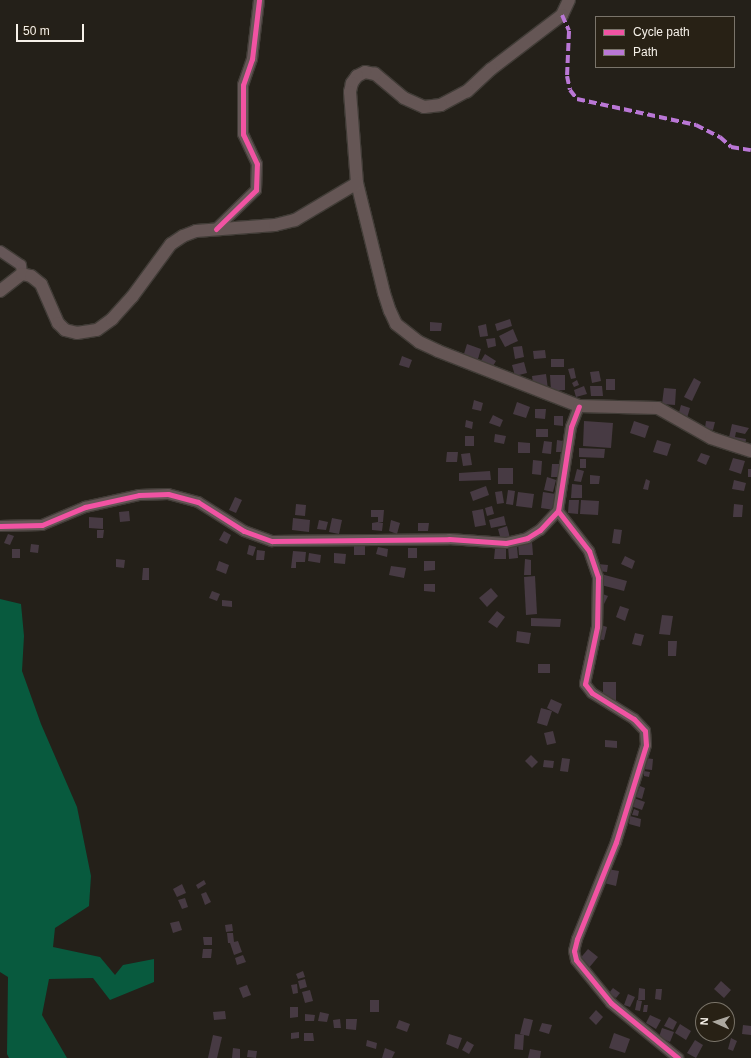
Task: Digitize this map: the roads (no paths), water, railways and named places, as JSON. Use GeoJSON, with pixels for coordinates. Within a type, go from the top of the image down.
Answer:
{"type":"FeatureCollection","features":[{"type":"Feature","properties":{"kind":"main road"},"geometry":{"type":"LineString","coordinates":[[569,0],[562,15],[490,69],[467,91],[440,105],[424,107],[404,98],[375,74],[365,72],[357,76],[352,83],[350,92],[357,183],[384,293],[396,324],[420,342],[438,351],[579,406],[658,408],[711,438],[751,451]]}},
{"type":"Feature","properties":{"kind":"main road"},"geometry":{"type":"LineString","coordinates":[[0,291],[22,274],[31,276],[41,284],[58,323],[65,330],[77,333],[97,330],[112,319],[132,297],[171,244],[196,231],[275,225],[295,220],[357,183]]}},
{"type":"Feature","properties":{"kind":"street"},"geometry":{"type":"LineString","coordinates":[[216,229],[256,190],[257,164],[243,134],[243,85],[252,59],[259,0]]}},
{"type":"Feature","properties":{"kind":"street"},"geometry":{"type":"LineString","coordinates":[[0,251],[14,258],[21,265],[22,274]]}},
{"type":"Feature","properties":{"kind":"street"},"geometry":{"type":"LineString","coordinates":[[0,526],[42,525],[85,507],[140,495],[168,494],[198,502],[244,531],[272,541],[449,539],[506,543],[527,538],[540,530],[558,511],[570,427],[579,406]]}},
{"type":"Feature","properties":{"kind":"street"},"geometry":{"type":"LineString","coordinates":[[558,511],[588,551],[598,577],[598,627],[585,684],[592,693],[634,719],[645,731],[646,745],[616,842],[574,951],[576,960],[611,1003],[678,1058]]}}]}
